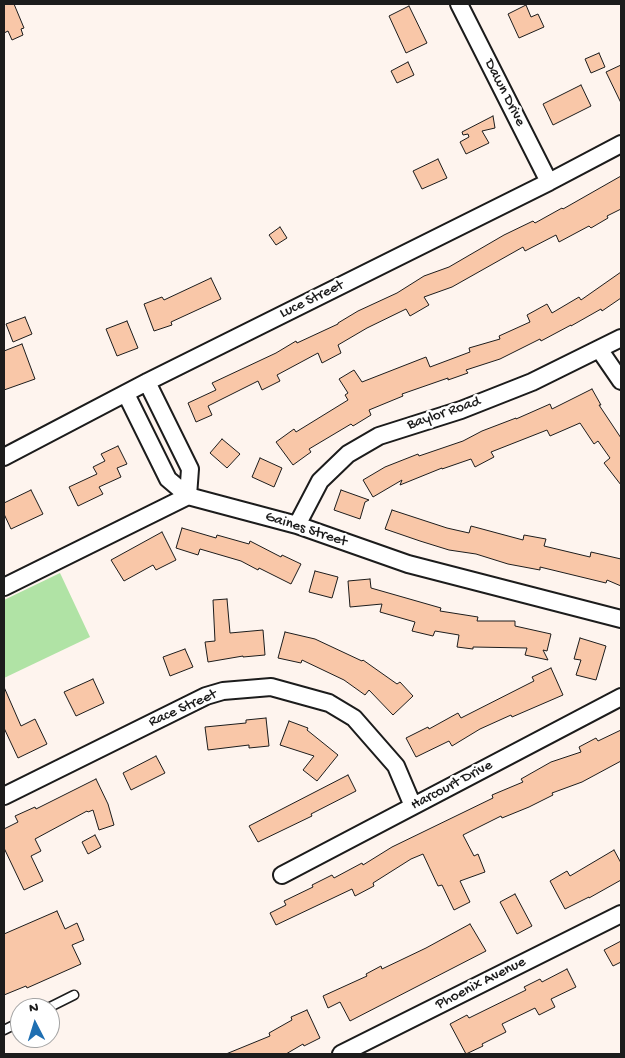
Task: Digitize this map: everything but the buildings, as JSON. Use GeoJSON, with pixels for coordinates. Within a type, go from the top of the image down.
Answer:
{"type":"FeatureCollection","features":[{"type":"Feature","properties":{"kind":"street","name":"Dawn Drive"},"geometry":{"type":"LineString","coordinates":[[459,4],[549,182]]}},
{"type":"Feature","properties":{"kind":"street","name":"Luce Street"},"geometry":{"type":"LineString","coordinates":[[4,457],[148,382],[549,182],[621,144]]}},
{"type":"Feature","properties":{"kind":"street","name":"Baylor Road"},"geometry":{"type":"LineString","coordinates":[[297,525],[320,481],[348,454],[379,436],[461,410],[532,382],[621,338]]}},
{"type":"Feature","properties":{"kind":"street"},"geometry":{"type":"LineString","coordinates":[[600,349],[621,381]]}},
{"type":"Feature","properties":{"kind":"street"},"geometry":{"type":"LineString","coordinates":[[148,382],[190,469],[188,496]]}},
{"type":"Feature","properties":{"kind":"street"},"geometry":{"type":"LineString","coordinates":[[126,394],[168,479],[188,496]]}},
{"type":"Feature","properties":{"kind":"street"},"geometry":{"type":"LineString","coordinates":[[4,587],[188,496]]}},
{"type":"Feature","properties":{"kind":"street","name":"Gaines Street"},"geometry":{"type":"LineString","coordinates":[[188,496],[297,525],[408,564],[621,619]]}},
{"type":"Feature","properties":{"kind":"street","name":"Race Street"},"geometry":{"type":"LineString","coordinates":[[4,796],[206,696],[223,691],[271,687],[329,703],[354,718],[396,766],[413,806]]}},
{"type":"Feature","properties":{"kind":"street","name":"Harcourt Drive"},"geometry":{"type":"LineString","coordinates":[[282,875],[621,697]]}},
{"type":"Feature","properties":{"kind":"street","name":"Phoenix Avenue"},"geometry":{"type":"LineString","coordinates":[[341,1054],[621,914]]}},
{"type":"Feature","properties":{"kind":"lane"},"geometry":{"type":"LineString","coordinates":[[60,1002],[74,995]]}},
{"type":"Feature","properties":{"kind":"green space"},"geometry":{"type":"Polygon","coordinates":[[[60,573],[90,637],[4,678],[4,600],[60,573]]]}}]}
